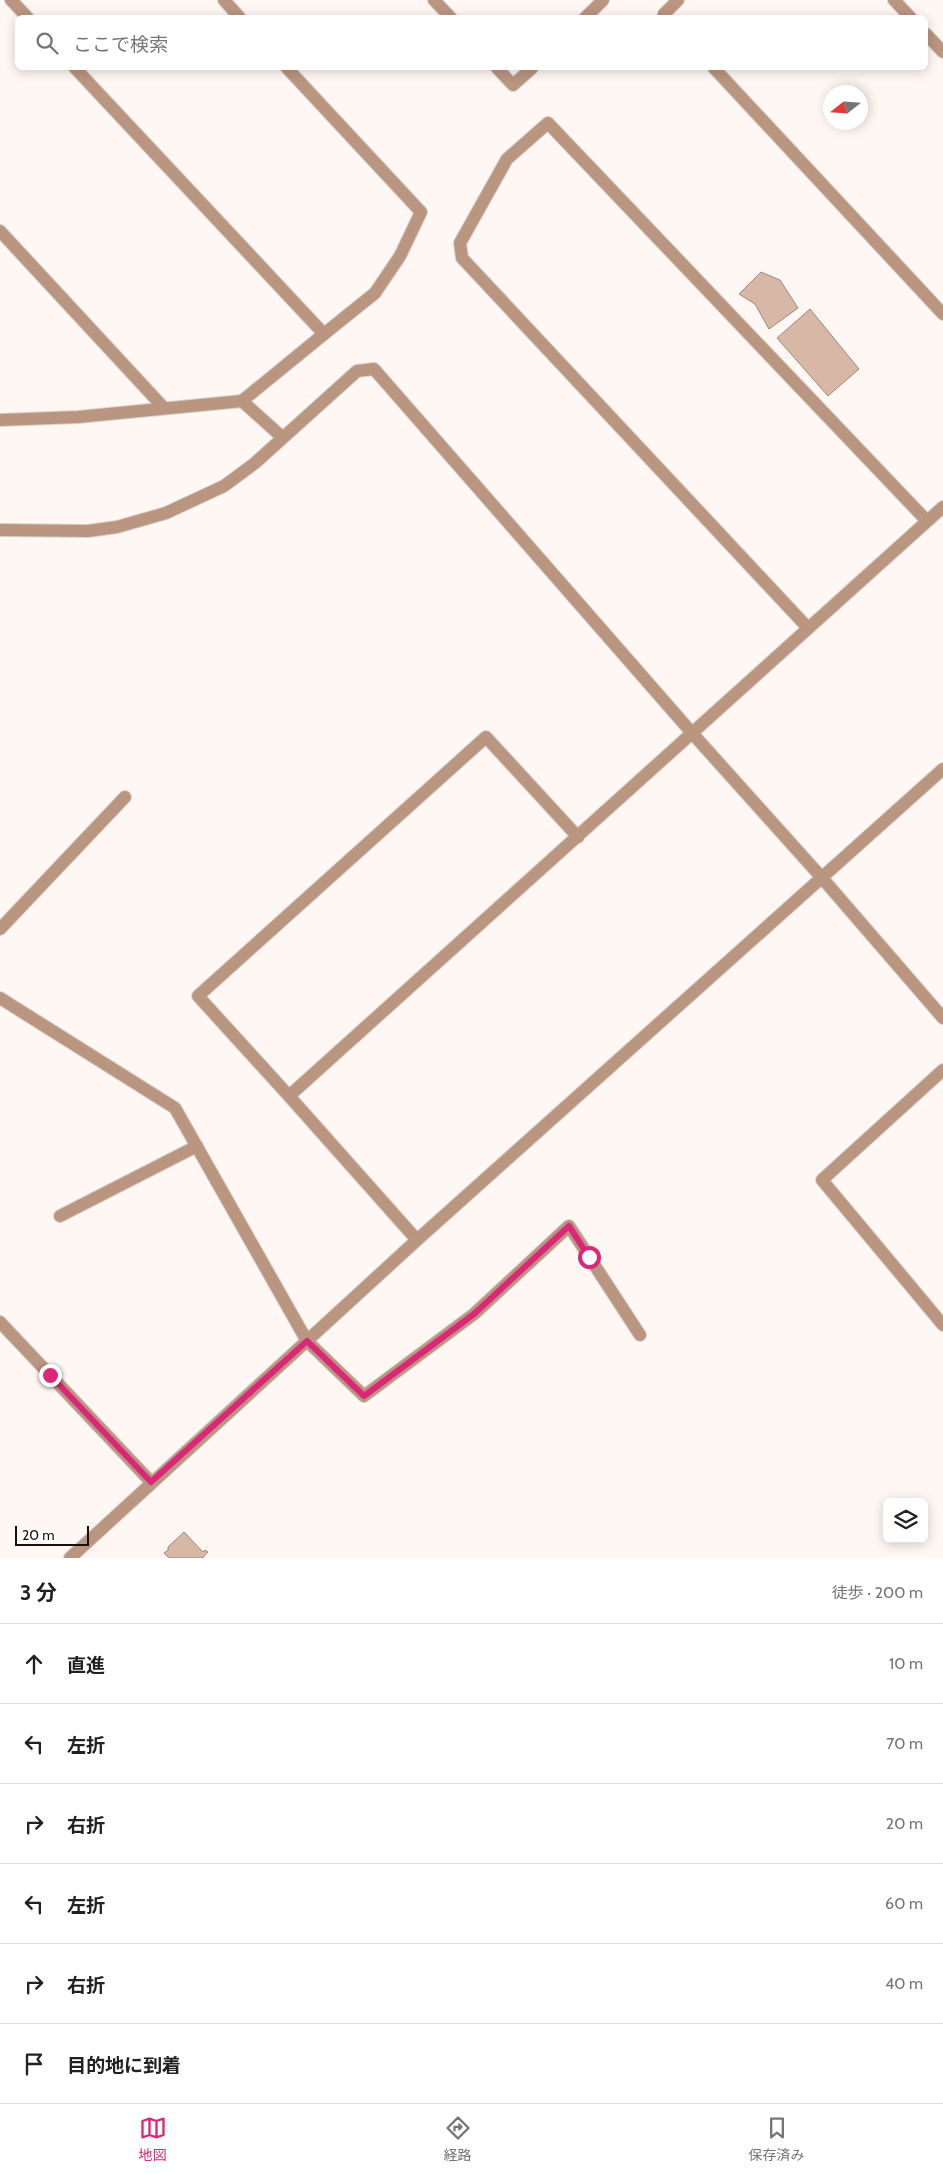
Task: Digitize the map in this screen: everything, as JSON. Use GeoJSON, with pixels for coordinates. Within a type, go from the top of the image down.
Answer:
{"type":"FeatureCollection","features":[{"type":"Feature","properties":{"kind":"street"},"geometry":{"type":"LineString","coordinates":[[11,0],[25,15]]}},
{"type":"Feature","properties":{"kind":"street"},"geometry":{"type":"LineString","coordinates":[[224,0],[237,15]]}},
{"type":"Feature","properties":{"kind":"street"},"geometry":{"type":"LineString","coordinates":[[434,0],[447,15]]}},
{"type":"Feature","properties":{"kind":"street"},"geometry":{"type":"LineString","coordinates":[[587,15],[603,0]]}},
{"type":"Feature","properties":{"kind":"street"},"geometry":{"type":"LineString","coordinates":[[665,15],[678,0]]}},
{"type":"Feature","properties":{"kind":"street"},"geometry":{"type":"LineString","coordinates":[[894,0],[908,15]]}},
{"type":"Feature","properties":{"kind":"street"},"geometry":{"type":"LineString","coordinates":[[928,36],[943,52]]}},
{"type":"Feature","properties":{"kind":"street"},"geometry":{"type":"LineString","coordinates":[[77,70],[324,334]]}},
{"type":"Feature","properties":{"kind":"street"},"geometry":{"type":"LineString","coordinates":[[0,420],[78,417],[242,401],[375,293],[400,256],[421,212],[289,70]]}},
{"type":"Feature","properties":{"kind":"street"},"geometry":{"type":"LineString","coordinates":[[499,70],[514,85],[530,70]]}},
{"type":"Feature","properties":{"kind":"street"},"geometry":{"type":"LineString","coordinates":[[716,70],[943,314]]}},
{"type":"Feature","properties":{"kind":"street"},"geometry":{"type":"LineString","coordinates":[[808,628],[462,258],[460,243],[508,159],[514,153],[548,123],[927,521]]}},
{"type":"Feature","properties":{"kind":"street"},"geometry":{"type":"LineString","coordinates":[[0,231],[164,408]]}},
{"type":"Feature","properties":{"kind":"street"},"geometry":{"type":"LineString","coordinates":[[0,530],[88,531],[117,527],[166,513],[224,486],[255,463],[357,371],[374,369],[692,733],[823,878],[943,1018]]}},
{"type":"Feature","properties":{"kind":"street"},"geometry":{"type":"LineString","coordinates":[[242,401],[282,437]]}},
{"type":"Feature","properties":{"kind":"street"},"geometry":{"type":"LineString","coordinates":[[290,1096],[943,507]]}},
{"type":"Feature","properties":{"kind":"street"},"geometry":{"type":"LineString","coordinates":[[417,1240],[290,1096],[198,996],[486,737],[578,837]]}},
{"type":"Feature","properties":{"kind":"street"},"geometry":{"type":"LineString","coordinates":[[70,1558],[417,1240],[943,769]]}},
{"type":"Feature","properties":{"kind":"street"},"geometry":{"type":"LineString","coordinates":[[0,929],[125,798]]}},
{"type":"Feature","properties":{"kind":"street"},"geometry":{"type":"LineString","coordinates":[[2,1003],[175,1108],[307,1341],[364,1396],[474,1314],[569,1226],[640,1335]]}},
{"type":"Feature","properties":{"kind":"street"},"geometry":{"type":"LineString","coordinates":[[943,1070],[822,1180],[943,1326]]}},
{"type":"Feature","properties":{"kind":"street"},"geometry":{"type":"LineString","coordinates":[[60,1216],[197,1146]]}},
{"type":"Feature","properties":{"kind":"street"},"geometry":{"type":"LineString","coordinates":[[0,1322],[151,1482]]}},
{"type":"Feature","properties":{"kind":"building"},"geometry":{"type":"Polygon","coordinates":[[[761,272],[780,280],[798,308],[769,329],[755,304],[739,294],[761,272]]]}},
{"type":"Feature","properties":{"kind":"building"},"geometry":{"type":"Polygon","coordinates":[[[810,309],[859,369],[828,396],[777,338],[810,309]]]}},
{"type":"Feature","properties":{"kind":"building"},"geometry":{"type":"Polygon","coordinates":[[[184,1532],[203,1552],[205,1550],[208,1552],[204,1558],[169,1558],[164,1553],[184,1532]]]}},
{"type":"Feature","properties":{"kind":"route"},"geometry":{"type":"LineString","coordinates":[[50,1375],[151,1482],[307,1341],[364,1396],[474,1314],[569,1226],[589,1257]]}}]}
